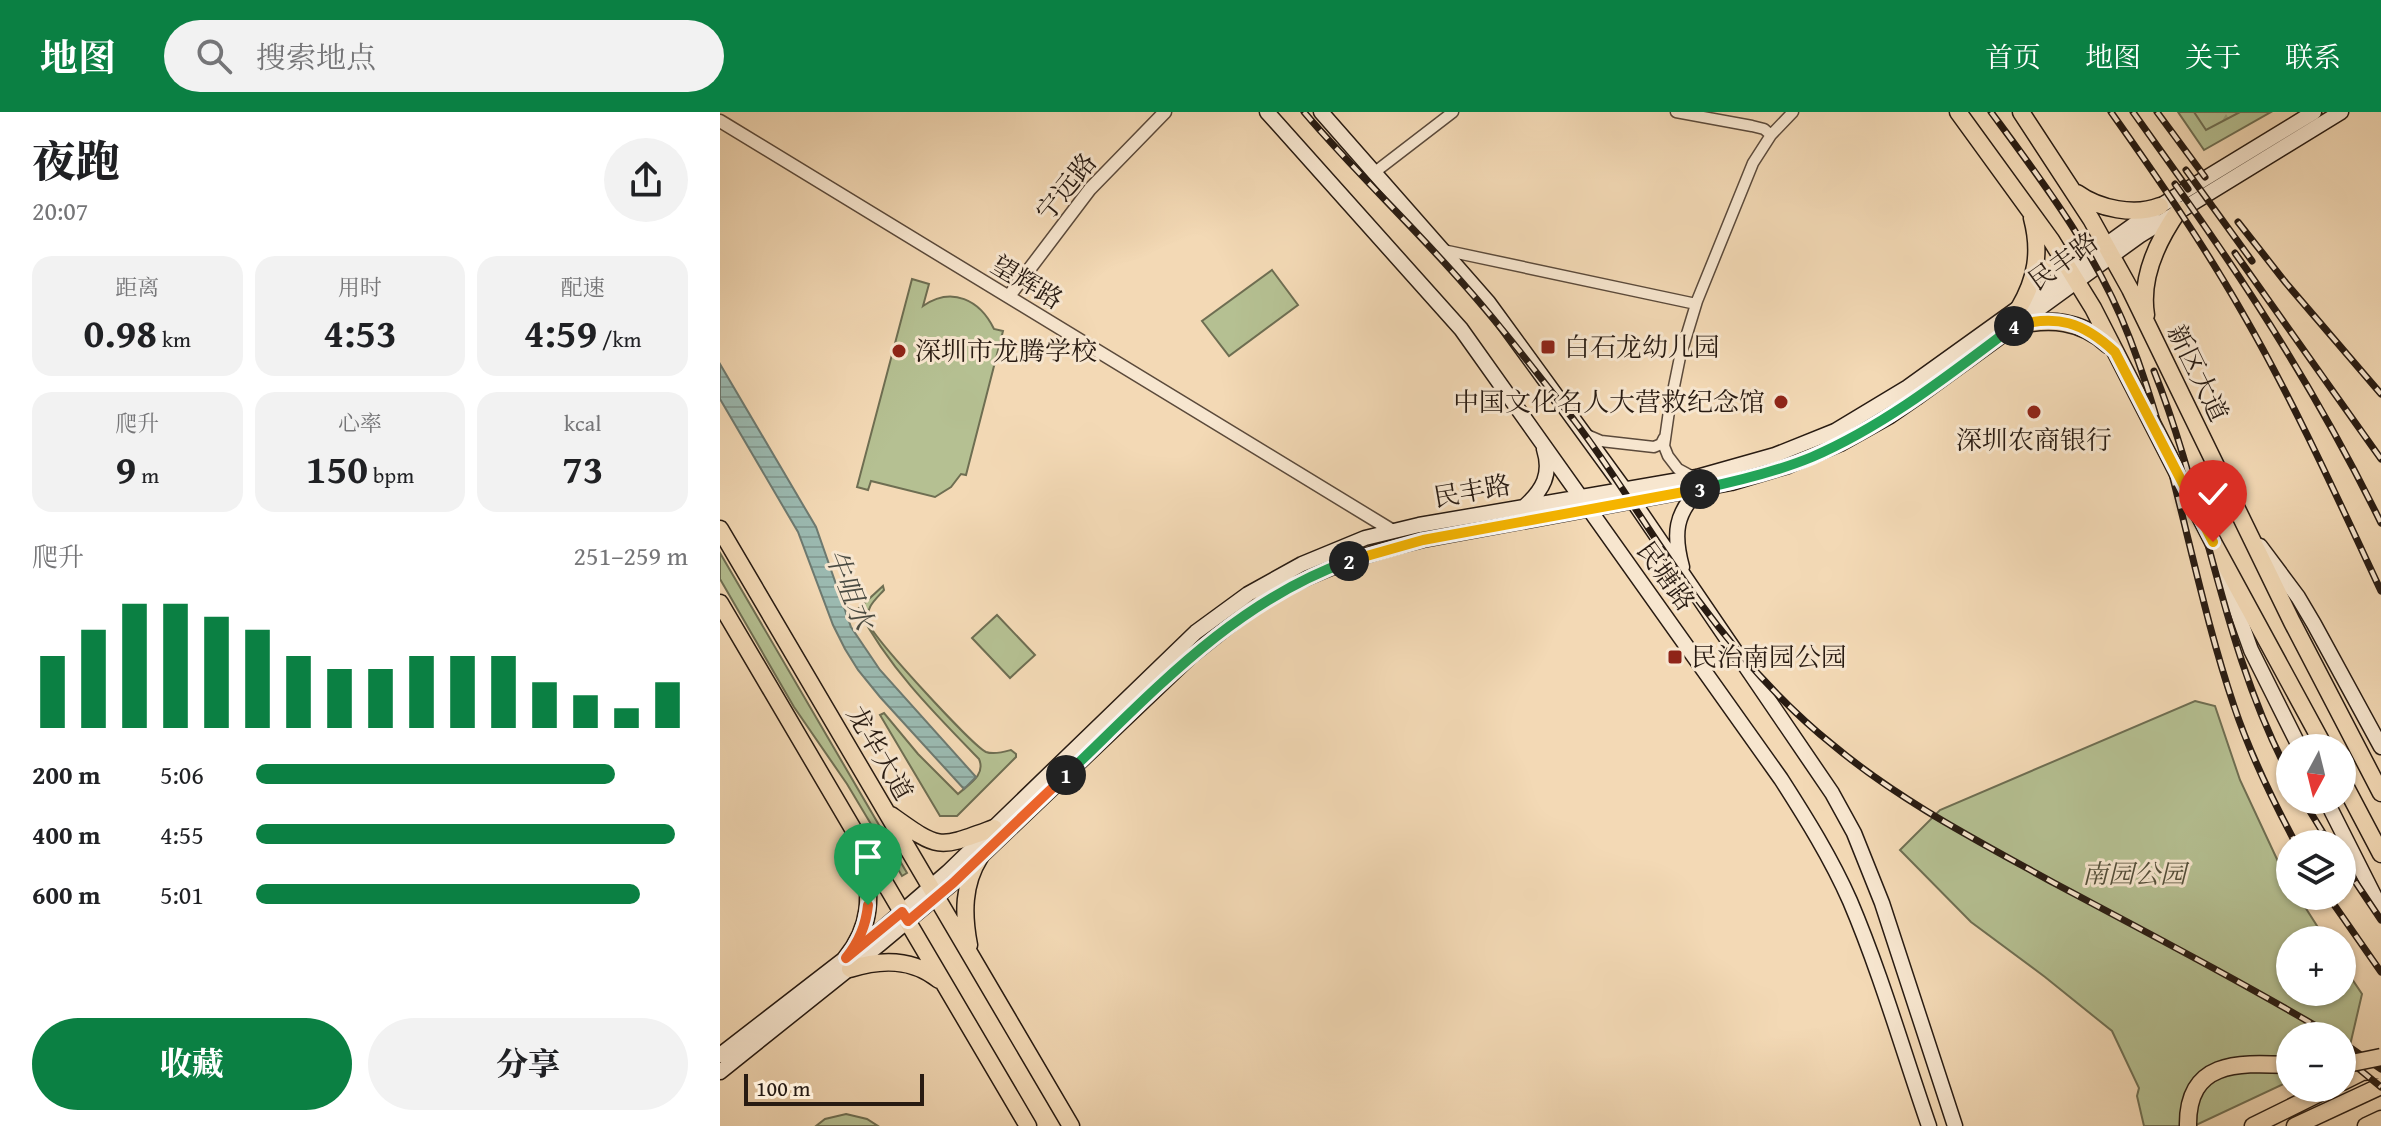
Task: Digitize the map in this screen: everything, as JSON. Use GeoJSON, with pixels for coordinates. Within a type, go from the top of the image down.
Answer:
{"type":"FeatureCollection","features":[{"type":"Feature","properties":{"kind":"main road","name":"民塘路"},"geometry":{"type":"LineString","coordinates":[[1267,112],[1461,329],[1753,736],[1822,847],[1848,898],[1866,941],[1929,1126]]}},
{"type":"Feature","properties":{"kind":"main road","name":"民塘路"},"geometry":{"type":"LineString","coordinates":[[1321,112],[1488,302],[1629,495],[1806,754],[1854,833],[1882,903],[1955,1126]]}},
{"type":"Feature","properties":{"kind":"main road"},"geometry":{"type":"LineString","coordinates":[[1958,112],[2030,209],[2073,275],[2318,734]]}},
{"type":"Feature","properties":{"kind":"main road","name":"新区大道"},"geometry":{"type":"LineString","coordinates":[[2021,112],[2074,191],[2148,324],[2292,622],[2381,793]]}},
{"type":"Feature","properties":{"kind":"main road","name":"民丰路"},"geometry":{"type":"LineString","coordinates":[[1698,483],[1835,431],[1908,387],[2019,308],[2073,275],[2160,206],[2314,112]]}},
{"type":"Feature","properties":{"kind":"main road","name":"民丰路"},"geometry":{"type":"LineString","coordinates":[[2108,250],[2341,112]]}},
{"type":"Feature","properties":{"kind":"main road"},"geometry":{"type":"LineString","coordinates":[[2074,191],[2085,199],[2112,208],[2150,210],[2160,206]]}},
{"type":"Feature","properties":{"kind":"main road"},"geometry":{"type":"LineString","coordinates":[[2019,308],[2028,293],[2036,264],[2037,243],[2030,209]]}},
{"type":"Feature","properties":{"kind":"main road"},"geometry":{"type":"LineString","coordinates":[[2148,324],[2144,296],[2151,265],[2158,244],[2179,210]]}},
{"type":"Feature","properties":{"kind":"main road","name":"民丰路"},"geometry":{"type":"LineString","coordinates":[[720,1072],[933,892],[980,857],[1191,656],[1232,622],[1275,594],[1306,578],[1379,551],[1583,503],[1761,475],[1812,457],[1890,416],[2015,326],[2073,275]]}},
{"type":"Feature","properties":{"kind":"main road"},"geometry":{"type":"LineString","coordinates":[[2015,326],[2037,321],[2063,321],[2098,336],[2115,352]]}},
{"type":"Feature","properties":{"kind":"main road"},"geometry":{"type":"LineString","coordinates":[[1524,507],[1543,487],[1548,473],[1546,453],[1537,434]]}},
{"type":"Feature","properties":{"kind":"main road"},"geometry":{"type":"LineString","coordinates":[[1686,578],[1678,553],[1677,535],[1680,516],[1698,483]]}},
{"type":"Feature","properties":{"kind":"main road","name":"民丰路"},"geometry":{"type":"LineString","coordinates":[[933,892],[994,828],[1196,632],[1223,610],[1302,564],[1337,548],[1393,531],[1524,507],[1583,503]]}},
{"type":"Feature","properties":{"kind":"main road"},"geometry":{"type":"LineString","coordinates":[[2246,526],[2298,597],[2381,747]]}},
{"type":"Feature","properties":{"kind":"main road","name":"龙华大道"},"geometry":{"type":"LineString","coordinates":[[720,529],[1071,1126]]}},
{"type":"Feature","properties":{"kind":"main road"},"geometry":{"type":"LineString","coordinates":[[2213,542],[2251,650],[2293,734]]}},
{"type":"Feature","properties":{"kind":"main road"},"geometry":{"type":"LineString","coordinates":[[720,603],[1028,1126]]}},
{"type":"Feature","properties":{"kind":"main road"},"geometry":{"type":"LineString","coordinates":[[2356,807],[2381,854]]}},
{"type":"Feature","properties":{"kind":"main road"},"geometry":{"type":"LineString","coordinates":[[886,812],[924,839],[938,844],[953,843],[994,828]]}},
{"type":"Feature","properties":{"kind":"main road"},"geometry":{"type":"LineString","coordinates":[[2333,814],[2381,909]]}},
{"type":"Feature","properties":{"kind":"main road"},"geometry":{"type":"LineString","coordinates":[[859,839],[867,871],[867,916],[848,964],[904,962],[928,971],[947,988]]}},
{"type":"Feature","properties":{"kind":"main road"},"geometry":{"type":"LineString","coordinates":[[974,962],[967,932],[966,896],[969,878],[980,857]]}},
{"type":"Feature","properties":{"kind":"main road","name":"民丰路"},"geometry":{"type":"LineString","coordinates":[[720,1055],[848,964]]}},
{"type":"Feature","properties":{"kind":"main road"},"geometry":{"type":"LineString","coordinates":[[2356,1066],[2381,1045]]}},
{"type":"Feature","properties":{"kind":"main road"},"geometry":{"type":"LineString","coordinates":[[2356,1069],[2381,1057]]}},
{"type":"Feature","properties":{"kind":"main road"},"geometry":{"type":"LineString","coordinates":[[2188,1126],[2192,1096],[2212,1074],[2244,1063],[2276,1064]]}},
{"type":"Feature","properties":{"kind":"main road"},"geometry":{"type":"LineString","coordinates":[[2356,1072],[2381,1070]]}},
{"type":"Feature","properties":{"kind":"main road"},"geometry":{"type":"LineString","coordinates":[[2295,1126],[2381,1086]]}},
{"type":"Feature","properties":{"kind":"main road"},"geometry":{"type":"LineString","coordinates":[[2253,1126],[2302,1102]]}},
{"type":"Feature","properties":{"kind":"main road"},"geometry":{"type":"LineString","coordinates":[[2366,1126],[2381,1119]]}},
{"type":"Feature","properties":{"kind":"street","name":"宁远路"},"geometry":{"type":"LineString","coordinates":[[1009,296],[1090,189],[1165,112]]}},
{"type":"Feature","properties":{"kind":"street"},"geometry":{"type":"LineString","coordinates":[[1375,172],[1453,112]]}},
{"type":"Feature","properties":{"kind":"street"},"geometry":{"type":"LineString","coordinates":[[1676,112],[1752,126],[1764,129],[1771,135]]}},
{"type":"Feature","properties":{"kind":"street"},"geometry":{"type":"LineString","coordinates":[[1584,433],[1601,441],[1654,447],[1661,444],[1680,357],[1696,304],[1753,163],[1771,135],[1793,112]]}},
{"type":"Feature","properties":{"kind":"street","name":"望辉路"},"geometry":{"type":"LineString","coordinates":[[720,121],[1393,531]]}},
{"type":"Feature","properties":{"kind":"street"},"geometry":{"type":"LineString","coordinates":[[1443,250],[1696,304]]}},
{"type":"Feature","properties":{"kind":"street"},"geometry":{"type":"LineString","coordinates":[[1664,436],[1665,450],[1670,460],[1698,483]]}},
{"type":"Feature","properties":{"kind":"green space"},"geometry":{"type":"Polygon","coordinates":[[[2178,112],[2271,112],[2204,150],[2178,112]]]}},
{"type":"Feature","properties":{"kind":"green space"},"geometry":{"type":"Polygon","coordinates":[[[2194,112],[2240,112],[2206,130],[2194,112]]]}},
{"type":"Feature","properties":{"kind":"green space"},"geometry":{"type":"Polygon","coordinates":[[[1272,270],[1298,305],[1229,356],[1202,321],[1272,270]]]}},
{"type":"Feature","properties":{"kind":"green space"},"geometry":{"type":"Polygon","coordinates":[[[912,279],[929,284],[923,306],[944,297],[964,299],[981,310],[994,329],[1003,331],[966,475],[961,474],[951,487],[935,497],[871,481],[868,490],[857,487],[912,279]]]}},
{"type":"Feature","properties":{"kind":"green space"},"geometry":{"type":"Polygon","coordinates":[[[720,553],[907,873],[902,876],[847,784],[794,707],[720,579],[720,553]]]}},
{"type":"Feature","properties":{"kind":"green space"},"geometry":{"type":"Polygon","coordinates":[[[883,586],[884,590],[872,604],[867,617],[886,648],[977,745],[989,753],[1011,750],[1016,754],[957,816],[940,816],[880,715],[884,713],[918,754],[958,794],[978,774],[979,759],[898,670],[858,609],[883,586]]]}},
{"type":"Feature","properties":{"kind":"green space"},"geometry":{"type":"Polygon","coordinates":[[[997,615],[1035,655],[1010,678],[972,638],[997,615]]]}},
{"type":"Feature","properties":{"kind":"green space","name":"南园公园"},"geometry":{"type":"Polygon","coordinates":[[[2195,701],[2215,706],[2240,780],[2276,857],[2276,910],[2307,910],[2317,926],[2276,926],[2276,1006],[2356,1006],[2356,985],[2362,994],[2355,1022],[2276,1022],[2276,1088],[2194,1126],[2144,1126],[2137,1096],[2139,1088],[2112,1031],[1971,922],[1900,850],[1940,810],[2195,701]]]}},
{"type":"Feature","properties":{"kind":"green space"},"geometry":{"type":"Polygon","coordinates":[[[846,1114],[867,1119],[878,1126],[816,1126],[825,1119],[846,1114]]]}},
{"type":"Feature","properties":{"kind":"water"},"geometry":{"type":"Polygon","coordinates":[[[720,364],[816,527],[851,627],[880,670],[976,777],[964,789],[880,697],[845,649],[798,532],[720,399],[720,364]]]}},
{"type":"Feature","properties":{"kind":"railway"},"geometry":{"type":"LineString","coordinates":[[1304,112],[1495,321],[1574,420],[1713,620],[1761,677],[1814,729],[1885,784],[1940,819],[2309,1022]]}},
{"type":"Feature","properties":{"kind":"railway"},"geometry":{"type":"LineString","coordinates":[[1991,112],[2086,249],[2130,339],[2160,430],[2234,706],[2262,776],[2289,830]]}},
{"type":"Feature","properties":{"kind":"railway"},"geometry":{"type":"LineString","coordinates":[[2111,112],[2179,210],[2242,312],[2297,415],[2381,591]]}},
{"type":"Feature","properties":{"kind":"railway"},"geometry":{"type":"LineString","coordinates":[[2133,112],[2188,189]]}},
{"type":"Feature","properties":{"kind":"railway"},"geometry":{"type":"LineString","coordinates":[[2157,112],[2205,177]]}},
{"type":"Feature","properties":{"kind":"railway"},"geometry":{"type":"LineString","coordinates":[[2186,170],[2252,261]]}},
{"type":"Feature","properties":{"kind":"railway"},"geometry":{"type":"LineString","coordinates":[[2175,184],[2232,265],[2285,349],[2381,523]]}},
{"type":"Feature","properties":{"kind":"railway"},"geometry":{"type":"LineString","coordinates":[[2238,222],[2381,394]]}},
{"type":"Feature","properties":{"kind":"railway"},"geometry":{"type":"LineString","coordinates":[[2235,253],[2381,459]]}},
{"type":"Feature","properties":{"kind":"railway"},"geometry":{"type":"LineString","coordinates":[[2154,371],[2188,473],[2231,627],[2276,747]]}},
{"type":"Feature","properties":{"kind":"railway"},"geometry":{"type":"LineString","coordinates":[[2312,814],[2321,830]]}},
{"type":"Feature","properties":{"kind":"railway"},"geometry":{"type":"LineString","coordinates":[[2356,883],[2381,920]]}},
{"type":"Feature","properties":{"kind":"railway"},"geometry":{"type":"LineString","coordinates":[[2338,910],[2381,972]]}},
{"type":"Feature","properties":{"kind":"railway"},"geometry":{"type":"LineString","coordinates":[[2356,1052],[2381,1069]]}},
{"type":"Feature","properties":{"kind":"railway"},"geometry":{"type":"LineString","coordinates":[[2356,1066],[2381,1087]]}},
{"type":"Feature","properties":{"kind":"place","name":"白石龙幼儿园"},"geometry":{"type":"Point","coordinates":[1548,347]}},
{"type":"Feature","properties":{"kind":"place","name":"深圳市龙腾学校"},"geometry":{"type":"Point","coordinates":[899,351]}},
{"type":"Feature","properties":{"kind":"place","name":"中国文化名人大营救纪念馆"},"geometry":{"type":"Point","coordinates":[1781,402]}},
{"type":"Feature","properties":{"kind":"place","name":"深圳农商银行"},"geometry":{"type":"Point","coordinates":[2034,412]}},
{"type":"Feature","properties":{"kind":"place","name":"民治南园公园"},"geometry":{"type":"Point","coordinates":[1675,657]}},
{"type":"Feature","properties":{"kind":"route"},"geometry":{"type":"LineString","coordinates":[[868,905],[865,926],[846,958],[902,912],[908,921],[953,883],[1191,656],[1232,622],[1306,578],[1379,551],[1423,540],[1731,483],[1788,466],[1840,444],[1890,416],[2015,326],[2037,321],[2063,321],[2098,336],[2115,352],[2213,542]]}},
{"type":"Feature","properties":{"kind":"water label","name":"牛咀水"},"geometry":{"type":"Point","coordinates":[850,589]}}]}
